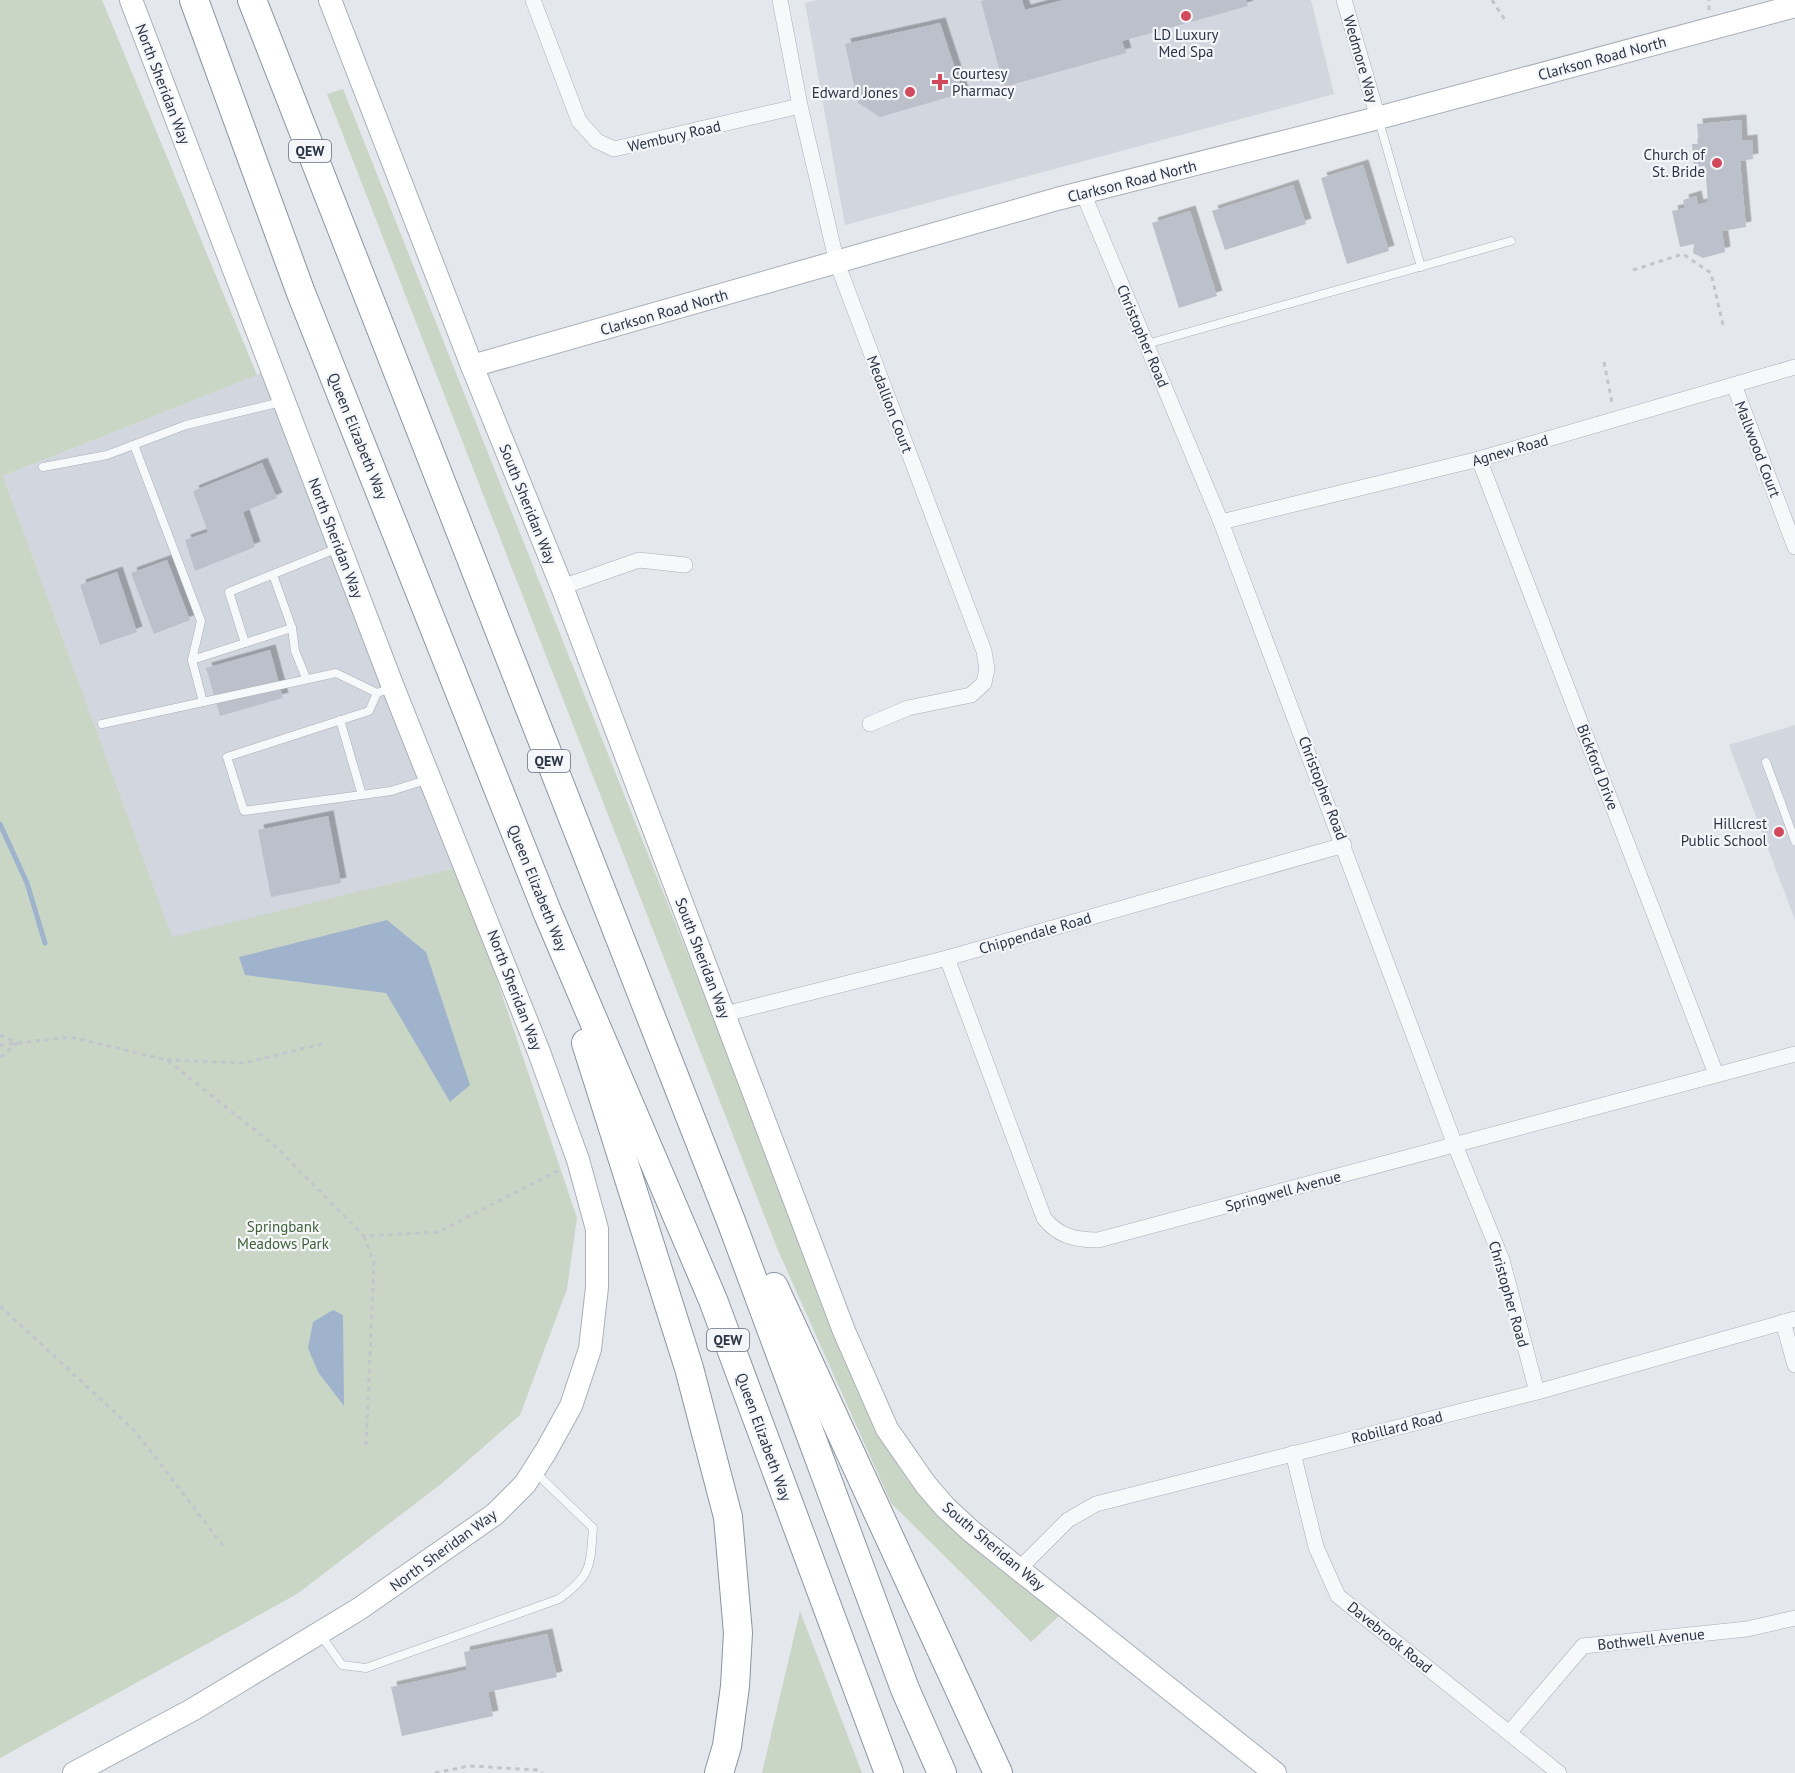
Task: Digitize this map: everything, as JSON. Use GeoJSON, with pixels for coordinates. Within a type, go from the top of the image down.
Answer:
{"type":"FeatureCollection","features":[{"type":"Feature","properties":{"kind":"highway","name":"Queen Elizabeth Way"},"geometry":{"type":"LineString","coordinates":[[194,0],[301,292],[548,914],[713,1300],[889,1773]]}},
{"type":"Feature","properties":{"kind":"highway","name":"QEW"},"geometry":{"type":"LineString","coordinates":[[252,0],[731,1221],[905,1689],[942,1773]]}},
{"type":"Feature","properties":{"kind":"highway"},"geometry":{"type":"LineString","coordinates":[[548,914],[688,1368],[728,1516],[738,1633],[734,1696],[727,1746],[719,1773]]}},
{"type":"Feature","properties":{"kind":"highway"},"geometry":{"type":"LineString","coordinates":[[731,1221],[760,1256],[998,1773]]}},
{"type":"Feature","properties":{"kind":"street","name":"North Sheridan Way"},"geometry":{"type":"LineString","coordinates":[[74,1773],[192,1710],[320,1633],[359,1609],[495,1514],[525,1484],[570,1406],[590,1349],[597,1287],[597,1228],[578,1160],[539,1052],[430,779],[385,690],[339,547],[131,0]]}},
{"type":"Feature","properties":{"kind":"street","name":"South Sheridan Way"},"geometry":{"type":"LineString","coordinates":[[330,0],[472,366],[562,587],[844,1331],[887,1429],[926,1485],[945,1507],[1019,1569],[1275,1773]]}},
{"type":"Feature","properties":{"kind":"street","name":"Wembury Road"},"geometry":{"type":"LineString","coordinates":[[532,0],[579,121],[597,141],[614,149],[800,106]]}},
{"type":"Feature","properties":{"kind":"street","name":"Medallion Court"},"geometry":{"type":"LineString","coordinates":[[780,0],[800,106],[837,263],[984,651],[987,669],[984,683],[971,694],[908,708],[870,724]]}},
{"type":"Feature","properties":{"kind":"street","name":"Wedmore Way"},"geometry":{"type":"LineString","coordinates":[[1344,0],[1378,118]]}},
{"type":"Feature","properties":{"kind":"street","name":"Clarkson Road North"},"geometry":{"type":"LineString","coordinates":[[472,366],[1083,193],[1378,118],[1795,6]]}},
{"type":"Feature","properties":{"kind":"street","name":"Christopher Road"},"geometry":{"type":"LineString","coordinates":[[1083,193],[1221,522],[1455,1145],[1502,1260],[1537,1392]]}},
{"type":"Feature","properties":{"kind":"street","name":"Agnew Road"},"geometry":{"type":"LineString","coordinates":[[1221,522],[1479,459],[1795,367]]}},
{"type":"Feature","properties":{"kind":"street","name":"Mallwood Court"},"geometry":{"type":"LineString","coordinates":[[1734,385],[1795,547]]}},
{"type":"Feature","properties":{"kind":"street","name":"Bickford Drive"},"geometry":{"type":"LineString","coordinates":[[1479,459],[1716,1074]]}},
{"type":"Feature","properties":{"kind":"street"},"geometry":{"type":"LineString","coordinates":[[562,587],[639,560],[685,564]]}},
{"type":"Feature","properties":{"kind":"street","name":"Chippendale Road"},"geometry":{"type":"LineString","coordinates":[[725,1014],[947,958],[1344,845]]}},
{"type":"Feature","properties":{"kind":"street","name":"Springwell Avenue"},"geometry":{"type":"LineString","coordinates":[[947,958],[1044,1218],[1053,1230],[1076,1240],[1098,1240],[1795,1053]]}},
{"type":"Feature","properties":{"kind":"street"},"geometry":{"type":"LineString","coordinates":[[1789,1321],[1795,1365]]}},
{"type":"Feature","properties":{"kind":"street","name":"Robillard Road"},"geometry":{"type":"LineString","coordinates":[[1019,1569],[1068,1520],[1096,1504],[1537,1392],[1789,1321]]}},
{"type":"Feature","properties":{"kind":"street","name":"Davebrook Road"},"geometry":{"type":"LineString","coordinates":[[1293,1453],[1316,1547],[1338,1596],[1559,1773]]}},
{"type":"Feature","properties":{"kind":"street","name":"Bothwell Avenue"},"geometry":{"type":"LineString","coordinates":[[1509,1733],[1583,1646],[1747,1629],[1795,1618]]}},
{"type":"Feature","properties":{"kind":"lane"},"geometry":{"type":"LineString","coordinates":[[1378,118],[1421,267]]}},
{"type":"Feature","properties":{"kind":"lane"},"geometry":{"type":"LineString","coordinates":[[1147,344],[1511,241]]}},
{"type":"Feature","properties":{"kind":"lane"},"geometry":{"type":"LineString","coordinates":[[43,467],[107,455],[186,425],[283,401]]}},
{"type":"Feature","properties":{"kind":"lane"},"geometry":{"type":"LineString","coordinates":[[134,445],[201,621],[192,660],[203,702]]}},
{"type":"Feature","properties":{"kind":"lane"},"geometry":{"type":"LineString","coordinates":[[245,643],[229,592],[339,547]]}},
{"type":"Feature","properties":{"kind":"lane"},"geometry":{"type":"LineString","coordinates":[[273,575],[292,628],[295,651],[306,678]]}},
{"type":"Feature","properties":{"kind":"lane"},"geometry":{"type":"LineString","coordinates":[[192,660],[292,628]]}},
{"type":"Feature","properties":{"kind":"lane"},"geometry":{"type":"LineString","coordinates":[[102,724],[336,673],[385,690],[369,711],[227,757],[244,811],[362,795],[430,779]]}},
{"type":"Feature","properties":{"kind":"lane"},"geometry":{"type":"LineString","coordinates":[[340,720],[362,795]]}},
{"type":"Feature","properties":{"kind":"lane"},"geometry":{"type":"LineString","coordinates":[[1766,762],[1795,841]]}},
{"type":"Feature","properties":{"kind":"lane"},"geometry":{"type":"LineString","coordinates":[[320,1633],[342,1665],[366,1668],[560,1599],[582,1582],[591,1561],[593,1528],[534,1471]]}},
{"type":"Feature","properties":{"kind":"path"},"geometry":{"type":"LineString","coordinates":[[1492,0],[1505,20]]}},
{"type":"Feature","properties":{"kind":"path"},"geometry":{"type":"LineString","coordinates":[[1633,270],[1683,254],[1705,267],[1711,273],[1724,329]]}},
{"type":"Feature","properties":{"kind":"path"},"geometry":{"type":"LineString","coordinates":[[1604,362],[1616,419]]}},
{"type":"Feature","properties":{"kind":"path"},"geometry":{"type":"LineString","coordinates":[[0,1035],[17,1044]]}},
{"type":"Feature","properties":{"kind":"path"},"geometry":{"type":"LineString","coordinates":[[0,1046],[71,1037],[167,1060],[244,1063],[322,1044]]}},
{"type":"Feature","properties":{"kind":"path"},"geometry":{"type":"LineString","coordinates":[[0,1058],[17,1044]]}},
{"type":"Feature","properties":{"kind":"path"},"geometry":{"type":"LineString","coordinates":[[167,1060],[276,1147],[364,1236],[374,1262],[366,1445]]}},
{"type":"Feature","properties":{"kind":"path"},"geometry":{"type":"LineString","coordinates":[[364,1236],[438,1232],[578,1160]]}},
{"type":"Feature","properties":{"kind":"path"},"geometry":{"type":"LineString","coordinates":[[0,1306],[135,1431],[225,1548]]}},
{"type":"Feature","properties":{"kind":"path"},"geometry":{"type":"LineString","coordinates":[[435,1773],[469,1766],[538,1770],[542,1773]]}},
{"type":"Feature","properties":{"kind":"shaded area"},"geometry":{"type":"Polygon","coordinates":[[[817,0],[1311,0],[1334,94],[845,225],[805,3],[817,0]]]}},
{"type":"Feature","properties":{"kind":"shaded area"},"geometry":{"type":"Polygon","coordinates":[[[270,364],[459,867],[172,938],[3,476],[257,375],[270,364]]]}},
{"type":"Feature","properties":{"kind":"shaded area","name":"Hillcrest Public School"},"geometry":{"type":"Polygon","coordinates":[[[1795,725],[1795,920],[1729,745],[1795,725]]]}},
{"type":"Feature","properties":{"kind":"green space","name":"Springbank Meadows Park"},"geometry":{"type":"Polygon","coordinates":[[[0,0],[102,0],[257,375],[3,476],[172,937],[459,867],[577,1218],[567,1289],[520,1415],[441,1484],[297,1594],[0,1758],[0,0]]]}},
{"type":"Feature","properties":{"kind":"green space"},"geometry":{"type":"Polygon","coordinates":[[[343,89],[804,1246],[855,1385],[889,1451],[909,1481],[933,1510],[978,1552],[1060,1615],[1031,1642],[891,1503],[777,1248],[327,94],[343,89]]]}},
{"type":"Feature","properties":{"kind":"green space"},"geometry":{"type":"Polygon","coordinates":[[[800,1611],[862,1773],[762,1773],[800,1611]]]}},
{"type":"Feature","properties":{"kind":"water"},"geometry":{"type":"Polygon","coordinates":[[[387,920],[426,952],[470,1085],[450,1102],[386,993],[245,975],[239,957],[387,920]]]}},
{"type":"Feature","properties":{"kind":"water"},"geometry":{"type":"Polygon","coordinates":[[[333,1310],[343,1315],[344,1406],[318,1372],[308,1348],[313,1322],[333,1310]]]}},
{"type":"Feature","properties":{"kind":"building"},"geometry":{"type":"Polygon","coordinates":[[[1022,0],[1025,10],[1063,0],[1246,0],[1248,6],[1122,41],[1126,53],[1004,87],[981,1],[1022,0]]]}},
{"type":"Feature","properties":{"kind":"building"},"geometry":{"type":"Polygon","coordinates":[[[940,23],[963,93],[880,117],[858,103],[845,44],[940,23]]]}},
{"type":"Feature","properties":{"kind":"building"},"geometry":{"type":"Polygon","coordinates":[[[1741,120],[1742,141],[1752,140],[1753,159],[1740,161],[1746,227],[1722,231],[1725,252],[1703,258],[1693,253],[1694,244],[1680,247],[1672,211],[1685,208],[1683,200],[1696,196],[1698,205],[1708,202],[1705,166],[1694,167],[1692,144],[1699,144],[1697,124],[1741,120]]]}},
{"type":"Feature","properties":{"kind":"building"},"geometry":{"type":"Polygon","coordinates":[[[1363,165],[1389,251],[1347,264],[1321,178],[1363,165]]]}},
{"type":"Feature","properties":{"kind":"building"},"geometry":{"type":"Polygon","coordinates":[[[1293,185],[1306,224],[1225,250],[1212,211],[1293,185]]]}},
{"type":"Feature","properties":{"kind":"building"},"geometry":{"type":"Polygon","coordinates":[[[1190,211],[1217,296],[1179,308],[1152,223],[1190,211]]]}},
{"type":"Feature","properties":{"kind":"building"},"geometry":{"type":"Polygon","coordinates":[[[262,463],[277,498],[243,512],[255,547],[195,571],[185,540],[208,532],[193,491],[262,463]]]}},
{"type":"Feature","properties":{"kind":"building"},"geometry":{"type":"Polygon","coordinates":[[[167,560],[190,620],[154,634],[131,573],[167,560]]]}},
{"type":"Feature","properties":{"kind":"building"},"geometry":{"type":"Polygon","coordinates":[[[117,572],[137,632],[100,645],[80,585],[117,572]]]}},
{"type":"Feature","properties":{"kind":"building"},"geometry":{"type":"Polygon","coordinates":[[[270,650],[283,698],[220,716],[206,668],[270,650]]]}},
{"type":"Feature","properties":{"kind":"building"},"geometry":{"type":"Polygon","coordinates":[[[328,816],[341,883],[271,897],[258,830],[328,816]]]}},
{"type":"Feature","properties":{"kind":"building"},"geometry":{"type":"Polygon","coordinates":[[[547,1634],[557,1677],[488,1692],[493,1716],[402,1736],[391,1687],[467,1670],[464,1652],[547,1634]]]}},
{"type":"Feature","properties":{"kind":"waterway"},"geometry":{"type":"LineString","coordinates":[[0,824],[27,883],[45,943]]}},
{"type":"Feature","properties":{"kind":"place","name":"LD Luxury Med Spa"},"geometry":{"type":"Point","coordinates":[1186,16]}},
{"type":"Feature","properties":{"kind":"place","name":"Courtesy Pharmacy"},"geometry":{"type":"Point","coordinates":[940,82]}},
{"type":"Feature","properties":{"kind":"place","name":"Edward Jones"},"geometry":{"type":"Point","coordinates":[910,92]}},
{"type":"Feature","properties":{"kind":"place","name":"Church of St. Bride"},"geometry":{"type":"Point","coordinates":[1717,163]}},
{"type":"Feature","properties":{"kind":"place","name":"Hillcrest Public School"},"geometry":{"type":"Point","coordinates":[1779,832]}}]}
